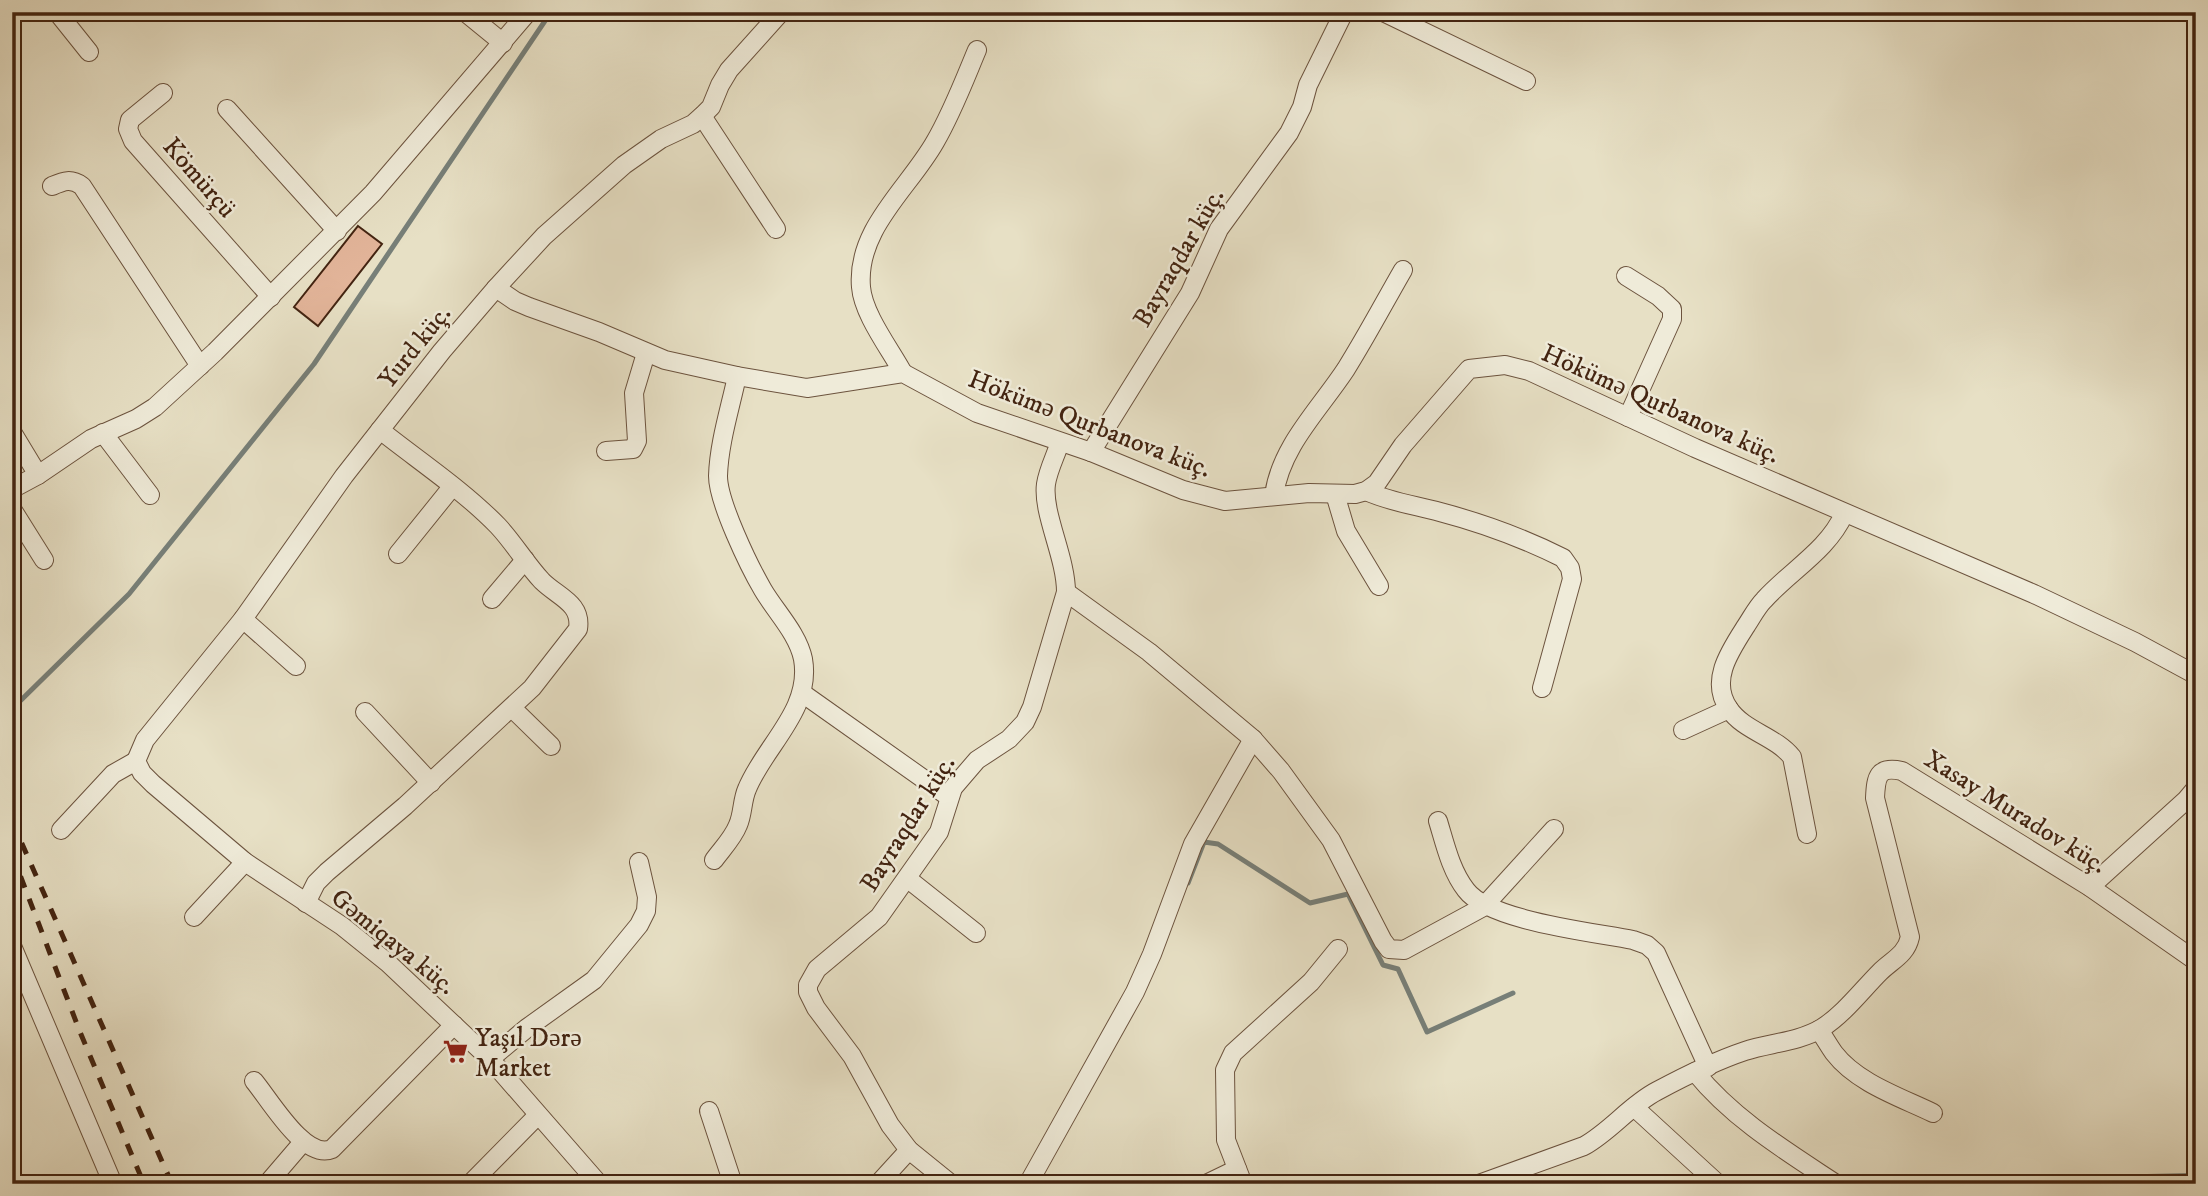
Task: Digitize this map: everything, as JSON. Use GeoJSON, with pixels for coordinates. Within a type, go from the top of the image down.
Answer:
{"type":"FeatureCollection","features":[{"type":"Feature","properties":{"kind":"street"},"geometry":{"type":"LineString","coordinates":[[57,12],[89,52]]}},
{"type":"Feature","properties":{"kind":"street"},"geometry":{"type":"LineString","coordinates":[[465,12],[503,43]]}},
{"type":"Feature","properties":{"kind":"street"},"geometry":{"type":"LineString","coordinates":[[12,489],[91,439],[136,419],[155,407],[200,366],[373,193],[528,12]]}},
{"type":"Feature","properties":{"kind":"street","name":"Yurd küç."},"geometry":{"type":"LineString","coordinates":[[136,761],[145,740],[243,619],[344,476],[496,288],[544,236],[624,164],[660,139],[693,124],[702,116],[710,107],[729,70],[781,12]]}},
{"type":"Feature","properties":{"kind":"street","name":"Bayraqdar küç."},"geometry":{"type":"LineString","coordinates":[[1091,452],[1190,293],[1219,229],[1289,133],[1302,107],[1308,85],[1344,12]]}},
{"type":"Feature","properties":{"kind":"street"},"geometry":{"type":"LineString","coordinates":[[1383,12],[1526,80]]}},
{"type":"Feature","properties":{"kind":"street"},"geometry":{"type":"LineString","coordinates":[[496,288],[529,307],[599,332],[665,360],[737,376],[807,387],[832,386],[903,373],[868,311],[861,289],[862,266],[871,236],[933,146],[948,119],[977,50]]}},
{"type":"Feature","properties":{"kind":"street","name":"Kömürçü"},"geometry":{"type":"LineString","coordinates":[[163,93],[130,120],[128,129],[133,141],[271,297]]}},
{"type":"Feature","properties":{"kind":"street"},"geometry":{"type":"LineString","coordinates":[[227,109],[337,231]]}},
{"type":"Feature","properties":{"kind":"street"},"geometry":{"type":"LineString","coordinates":[[702,116],[776,229]]}},
{"type":"Feature","properties":{"kind":"street"},"geometry":{"type":"LineString","coordinates":[[52,186],[64,181],[74,181],[82,186],[200,366]]}},
{"type":"Feature","properties":{"kind":"street"},"geometry":{"type":"LineString","coordinates":[[1274,495],[1276,478],[1289,449],[1346,368],[1403,270]]}},
{"type":"Feature","properties":{"kind":"street"},"geometry":{"type":"LineString","coordinates":[[1626,276],[1672,309],[1672,319],[1628,417]]}},
{"type":"Feature","properties":{"kind":"street"},"geometry":{"type":"LineString","coordinates":[[606,451],[633,449],[637,441],[634,393],[646,353]]}},
{"type":"Feature","properties":{"kind":"street","name":"Hökümə Qurbanova küç."},"geometry":{"type":"LineString","coordinates":[[903,373],[977,413],[1091,452],[1204,497],[1243,501],[1274,495],[1366,491],[1377,483],[1403,444],[1469,369],[1504,365],[1530,371],[1844,514],[2034,594],[2135,642],[2196,675]]}},
{"type":"Feature","properties":{"kind":"street"},"geometry":{"type":"LineString","coordinates":[[714,860],[739,824],[747,789],[791,717],[802,693],[803,659],[796,640],[763,589],[742,548],[718,480],[720,452],[737,376]]}},
{"type":"Feature","properties":{"kind":"street"},"geometry":{"type":"LineString","coordinates":[[306,903],[316,883],[327,872],[512,708],[545,673],[578,629],[580,619],[576,608],[552,591],[499,527],[380,430]]}},
{"type":"Feature","properties":{"kind":"street"},"geometry":{"type":"LineString","coordinates":[[12,432],[38,475]]}},
{"type":"Feature","properties":{"kind":"street"},"geometry":{"type":"LineString","coordinates":[[103,433],[150,495]]}},
{"type":"Feature","properties":{"kind":"street","name":"Bayraqdar küç."},"geometry":{"type":"LineString","coordinates":[[951,1184],[909,1150],[890,1125],[852,1056],[816,1008],[808,992],[811,976],[879,917],[908,878],[939,832],[945,819],[949,797],[964,774],[977,760],[1009,739],[1025,722],[1032,707],[1066,592],[1062,556],[1047,502],[1046,483],[1060,442]]}},
{"type":"Feature","properties":{"kind":"street"},"geometry":{"type":"LineString","coordinates":[[398,554],[452,487]]}},
{"type":"Feature","properties":{"kind":"street"},"geometry":{"type":"LineString","coordinates":[[1366,491],[1387,500],[1440,512],[1491,529],[1563,558],[1570,568],[1572,579],[1542,688]]}},
{"type":"Feature","properties":{"kind":"street"},"geometry":{"type":"LineString","coordinates":[[1335,494],[1346,531],[1379,586]]}},
{"type":"Feature","properties":{"kind":"street"},"geometry":{"type":"LineString","coordinates":[[12,509],[44,560]]}},
{"type":"Feature","properties":{"kind":"street"},"geometry":{"type":"LineString","coordinates":[[1807,834],[1792,757],[1784,747],[1737,719],[1723,700],[1720,687],[1722,670],[1734,644],[1763,601],[1832,536],[1844,514]]}},
{"type":"Feature","properties":{"kind":"street"},"geometry":{"type":"LineString","coordinates":[[492,599],[525,560]]}},
{"type":"Feature","properties":{"kind":"street"},"geometry":{"type":"LineString","coordinates":[[1066,592],[1149,652],[1253,739],[1281,771],[1331,840],[1383,941],[1390,949],[1404,950],[1484,906],[1554,829]]}},
{"type":"Feature","properties":{"kind":"street"},"geometry":{"type":"LineString","coordinates":[[243,619],[296,666]]}},
{"type":"Feature","properties":{"kind":"street"},"geometry":{"type":"LineString","coordinates":[[802,693],[949,797]]}},
{"type":"Feature","properties":{"kind":"street"},"geometry":{"type":"LineString","coordinates":[[512,708],[551,746]]}},
{"type":"Feature","properties":{"kind":"street"},"geometry":{"type":"LineString","coordinates":[[1683,730],[1729,709]]}},
{"type":"Feature","properties":{"kind":"street"},"geometry":{"type":"LineString","coordinates":[[365,712],[430,783]]}},
{"type":"Feature","properties":{"kind":"street"},"geometry":{"type":"LineString","coordinates":[[1028,1184],[1135,992],[1193,844],[1253,739]]}},
{"type":"Feature","properties":{"kind":"street"},"geometry":{"type":"LineString","coordinates":[[61,830],[113,774],[136,761]]}},
{"type":"Feature","properties":{"kind":"street","name":"Gəmiqaya küç."},"geometry":{"type":"LineString","coordinates":[[136,761],[153,785],[245,862],[342,926],[388,963],[490,1059],[599,1184]]}},
{"type":"Feature","properties":{"kind":"street","name":"Xasay Muradov küç."},"geometry":{"type":"LineString","coordinates":[[1479,1184],[1523,1175],[1584,1146],[1654,1092],[1701,1070],[1742,1052],[1819,1030],[1884,967],[1902,954],[1910,936],[1875,798],[1875,782],[1881,772],[1889,768],[1902,771],[2090,887],[2196,961]]}},
{"type":"Feature","properties":{"kind":"street"},"geometry":{"type":"LineString","coordinates":[[2090,887],[2196,788]]}},
{"type":"Feature","properties":{"kind":"street"},"geometry":{"type":"LineString","coordinates":[[1438,821],[1456,876],[1467,892],[1484,906],[1516,917],[1633,940],[1647,945],[1656,953],[1707,1087],[1770,1141],[1836,1184]]}},
{"type":"Feature","properties":{"kind":"street"},"geometry":{"type":"LineString","coordinates":[[194,917],[245,862]]}},
{"type":"Feature","properties":{"kind":"street"},"geometry":{"type":"LineString","coordinates":[[490,1059],[527,1028],[594,980],[639,925],[646,911],[639,862]]}},
{"type":"Feature","properties":{"kind":"street"},"geometry":{"type":"LineString","coordinates":[[908,878],[976,933]]}},
{"type":"Feature","properties":{"kind":"street"},"geometry":{"type":"LineString","coordinates":[[12,946],[113,1184]]}},
{"type":"Feature","properties":{"kind":"street"},"geometry":{"type":"LineString","coordinates":[[1206,1184],[1240,1176],[1226,1140],[1224,1112],[1225,1070],[1233,1053],[1311,982],[1338,949]]}},
{"type":"Feature","properties":{"kind":"street"},"geometry":{"type":"LineString","coordinates":[[254,1081],[303,1142],[325,1152],[332,1149],[454,1025]]}},
{"type":"Feature","properties":{"kind":"street"},"geometry":{"type":"LineString","coordinates":[[1819,1030],[1835,1055],[1854,1072],[1933,1113]]}},
{"type":"Feature","properties":{"kind":"street"},"geometry":{"type":"LineString","coordinates":[[1634,1107],[1718,1184]]}},
{"type":"Feature","properties":{"kind":"street"},"geometry":{"type":"LineString","coordinates":[[709,1111],[733,1184]]}},
{"type":"Feature","properties":{"kind":"street"},"geometry":{"type":"LineString","coordinates":[[471,1184],[538,1115]]}},
{"type":"Feature","properties":{"kind":"street"},"geometry":{"type":"LineString","coordinates":[[267,1184],[303,1142]]}},
{"type":"Feature","properties":{"kind":"street"},"geometry":{"type":"LineString","coordinates":[[878,1184],[909,1150]]}},
{"type":"Feature","properties":{"kind":"water"},"geometry":{"type":"Polygon","coordinates":[[[2189,1174],[2196,1184],[2146,1184],[2148,1175],[2189,1174]]]}},
{"type":"Feature","properties":{"kind":"building"},"geometry":{"type":"Polygon","coordinates":[[[358,226],[382,244],[318,326],[294,307],[358,226]]]}},
{"type":"Feature","properties":{"kind":"waterway"},"geometry":{"type":"LineString","coordinates":[[12,709],[129,594],[314,364],[551,12]]}},
{"type":"Feature","properties":{"kind":"waterway"},"geometry":{"type":"LineString","coordinates":[[1188,883],[1204,842],[1218,844],[1310,903],[1348,894],[1383,965],[1398,969],[1427,1032],[1513,993]]}},
{"type":"Feature","properties":{"kind":"railway"},"geometry":{"type":"LineString","coordinates":[[12,821],[172,1184]]}},
{"type":"Feature","properties":{"kind":"railway"},"geometry":{"type":"LineString","coordinates":[[12,854],[80,1032],[144,1184]]}},
{"type":"Feature","properties":{"kind":"place","name":"Yaşıl Dərə Market"},"geometry":{"type":"Point","coordinates":[455,1052]}}]}
